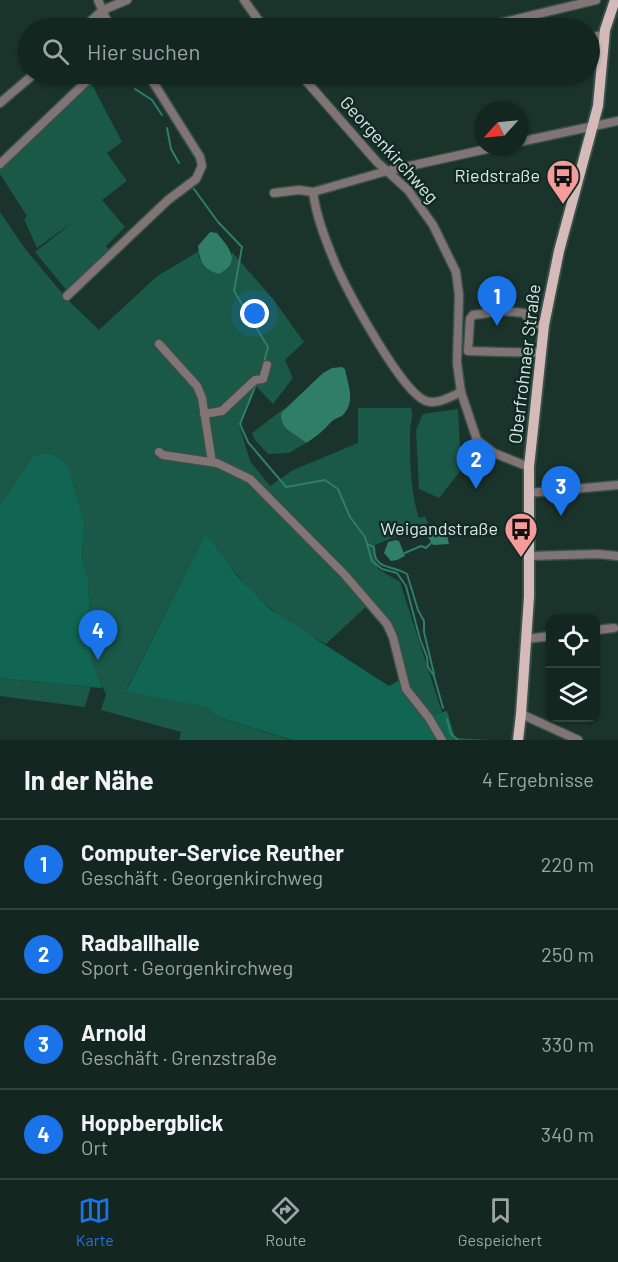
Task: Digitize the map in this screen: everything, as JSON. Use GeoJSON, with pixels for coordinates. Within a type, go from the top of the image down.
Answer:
{"type":"FeatureCollection","features":[{"type":"Feature","properties":{"kind":"main road","name":"Oberfrohnaer Straße"},"geometry":{"type":"LineString","coordinates":[[600,82],[604,35],[615,0]]}},
{"type":"Feature","properties":{"kind":"main road","name":"Oberfrohnaer Straße"},"geometry":{"type":"LineString","coordinates":[[518,740],[527,639],[530,467],[544,325],[554,270],[598,106],[600,84]]}},
{"type":"Feature","properties":{"kind":"street"},"geometry":{"type":"LineString","coordinates":[[98,0],[106,18]]}},
{"type":"Feature","properties":{"kind":"street"},"geometry":{"type":"LineString","coordinates":[[94,18],[103,10],[127,0]]}},
{"type":"Feature","properties":{"kind":"street"},"geometry":{"type":"LineString","coordinates":[[244,0],[257,18]]}},
{"type":"Feature","properties":{"kind":"street"},"geometry":{"type":"LineString","coordinates":[[521,18],[596,0]]}},
{"type":"Feature","properties":{"kind":"street"},"geometry":{"type":"LineString","coordinates":[[600,36],[604,35]]}},
{"type":"Feature","properties":{"kind":"street"},"geometry":{"type":"LineString","coordinates":[[0,103],[22,84]]}},
{"type":"Feature","properties":{"kind":"street"},"geometry":{"type":"LineString","coordinates":[[0,164],[84,84]]}},
{"type":"Feature","properties":{"kind":"street"},"geometry":{"type":"LineString","coordinates":[[67,296],[168,200],[196,180],[202,166],[200,158],[154,84]]}},
{"type":"Feature","properties":{"kind":"street","name":"Georgenkirchweg"},"geometry":{"type":"LineString","coordinates":[[311,84],[377,162],[408,190],[446,249],[456,272],[459,295],[457,363],[461,392],[477,440],[494,453],[530,467]]}},
{"type":"Feature","properties":{"kind":"street"},"geometry":{"type":"LineString","coordinates":[[528,140],[618,121]]}},
{"type":"Feature","properties":{"kind":"street"},"geometry":{"type":"LineString","coordinates":[[274,193],[299,190],[314,192],[387,171],[474,152]]}},
{"type":"Feature","properties":{"kind":"street"},"geometry":{"type":"LineString","coordinates":[[314,192],[318,214],[336,264],[366,321],[410,389],[429,402],[436,402],[461,392]]}},
{"type":"Feature","properties":{"kind":"street"},"geometry":{"type":"LineString","coordinates":[[541,353],[468,351],[471,319],[473,315],[503,310],[524,314],[532,324],[544,325]]}},
{"type":"Feature","properties":{"kind":"street"},"geometry":{"type":"LineString","coordinates":[[159,344],[197,386],[212,462]]}},
{"type":"Feature","properties":{"kind":"street"},"geometry":{"type":"LineString","coordinates":[[204,414],[222,411],[259,380],[267,365]]}},
{"type":"Feature","properties":{"kind":"street"},"geometry":{"type":"LineString","coordinates":[[159,452],[164,455],[212,462],[250,479],[369,602],[387,624],[393,636],[406,688],[429,718],[442,740]]}},
{"type":"Feature","properties":{"kind":"street"},"geometry":{"type":"LineString","coordinates":[[529,493],[618,485]]}},
{"type":"Feature","properties":{"kind":"street"},"geometry":{"type":"LineString","coordinates":[[530,556],[598,554],[618,556]]}},
{"type":"Feature","properties":{"kind":"street"},"geometry":{"type":"LineString","coordinates":[[600,630],[614,628]]}},
{"type":"Feature","properties":{"kind":"street"},"geometry":{"type":"LineString","coordinates":[[527,639],[546,637]]}},
{"type":"Feature","properties":{"kind":"street"},"geometry":{"type":"LineString","coordinates":[[522,714],[578,740]]}},
{"type":"Feature","properties":{"kind":"shaded area"},"geometry":{"type":"Polygon","coordinates":[[[84,84],[92,84],[122,142],[107,153],[127,181],[102,200],[125,227],[106,246],[112,253],[68,292],[35,252],[77,219],[37,248],[24,219],[27,216],[0,174],[0,164],[84,84]]]}},
{"type":"Feature","properties":{"kind":"shaded area"},"geometry":{"type":"Polygon","coordinates":[[[0,212],[26,250],[67,299],[99,330],[156,277],[199,251],[199,258],[232,261],[232,252],[273,299],[304,342],[285,360],[293,378],[273,404],[255,385],[239,424],[250,461],[270,486],[293,470],[358,443],[358,408],[411,408],[412,486],[419,518],[425,516],[428,523],[373,546],[378,569],[400,582],[442,712],[425,717],[409,700],[400,680],[391,637],[368,605],[326,644],[290,624],[262,601],[236,574],[206,535],[126,690],[205,707],[216,716],[290,740],[179,740],[181,732],[101,710],[106,694],[93,669],[88,578],[82,560],[84,524],[32,458],[0,506],[0,212]]]}},
{"type":"Feature","properties":{"kind":"shaded area"},"geometry":{"type":"Polygon","coordinates":[[[210,232],[217,233],[231,255],[230,264],[219,274],[206,267],[201,261],[199,252],[198,246],[210,232]]]}},
{"type":"Feature","properties":{"kind":"shaded area"},"geometry":{"type":"Polygon","coordinates":[[[332,368],[345,369],[350,393],[347,410],[306,443],[288,430],[282,422],[282,412],[323,373],[332,368]]]}},
{"type":"Feature","properties":{"kind":"shaded area"},"geometry":{"type":"Polygon","coordinates":[[[286,407],[282,412],[288,430],[306,443],[289,453],[268,454],[255,440],[252,433],[286,407]]]}},
{"type":"Feature","properties":{"kind":"shaded area"},"geometry":{"type":"Polygon","coordinates":[[[458,409],[461,470],[439,498],[419,489],[416,430],[423,414],[458,409]]]}},
{"type":"Feature","properties":{"kind":"shaded area"},"geometry":{"type":"Polygon","coordinates":[[[42,454],[51,454],[61,459],[68,467],[84,524],[82,560],[88,578],[92,659],[102,688],[0,678],[0,506],[32,458],[42,454]]]}},
{"type":"Feature","properties":{"kind":"shaded area"},"geometry":{"type":"Polygon","coordinates":[[[429,530],[446,531],[449,544],[433,545],[426,534],[429,530]]]}},
{"type":"Feature","properties":{"kind":"shaded area"},"geometry":{"type":"Polygon","coordinates":[[[206,534],[238,577],[271,610],[389,686],[400,680],[409,700],[425,717],[447,711],[455,738],[491,740],[292,740],[216,716],[205,707],[126,691],[206,534]]]}},
{"type":"Feature","properties":{"kind":"shaded area"},"geometry":{"type":"Polygon","coordinates":[[[399,541],[405,556],[391,561],[384,553],[388,542],[399,541]]]}},
{"type":"Feature","properties":{"kind":"shaded area"},"geometry":{"type":"Polygon","coordinates":[[[0,678],[91,687],[85,707],[0,696],[0,678]]]}},
{"type":"Feature","properties":{"kind":"waterway"},"geometry":{"type":"LineString","coordinates":[[135,89],[152,100],[162,115]]}},
{"type":"Feature","properties":{"kind":"waterway"},"geometry":{"type":"LineString","coordinates":[[167,128],[171,149],[179,163]]}},
{"type":"Feature","properties":{"kind":"waterway"},"geometry":{"type":"LineString","coordinates":[[194,189],[218,222],[242,247],[234,291],[268,347],[264,362]]}},
{"type":"Feature","properties":{"kind":"waterway"},"geometry":{"type":"LineString","coordinates":[[257,382],[240,424],[248,442],[286,487],[325,480],[338,489],[350,517],[365,537],[372,561],[382,569],[397,573],[406,586],[428,667],[434,676],[443,708]]}},
{"type":"Feature","properties":{"kind":"waterway"},"geometry":{"type":"LineString","coordinates":[[405,553],[421,546],[426,548],[431,543]]}},
{"type":"Feature","properties":{"kind":"waterway"},"geometry":{"type":"LineString","coordinates":[[367,544],[374,547],[375,555],[380,563],[407,574],[418,610],[424,621],[424,632],[434,674]]}},
{"type":"Feature","properties":{"kind":"waterway"},"geometry":{"type":"LineString","coordinates":[[447,719],[451,734],[458,740]]}},
{"type":"Feature","properties":{"kind":"place","name":"Riedstraße"},"geometry":{"type":"Point","coordinates":[563,205]}},
{"type":"Feature","properties":{"kind":"place","name":"Computer-Service Reuther"},"geometry":{"type":"Point","coordinates":[497,326]}},
{"type":"Feature","properties":{"kind":"place","name":"Radballhalle"},"geometry":{"type":"Point","coordinates":[476,489]}},
{"type":"Feature","properties":{"kind":"place","name":"Arnold"},"geometry":{"type":"Point","coordinates":[561,516]}},
{"type":"Feature","properties":{"kind":"place","name":"Weigandstraße"},"geometry":{"type":"Point","coordinates":[521,558]}},
{"type":"Feature","properties":{"kind":"place","name":"Hoppbergblick"},"geometry":{"type":"Point","coordinates":[98,660]}}]}
